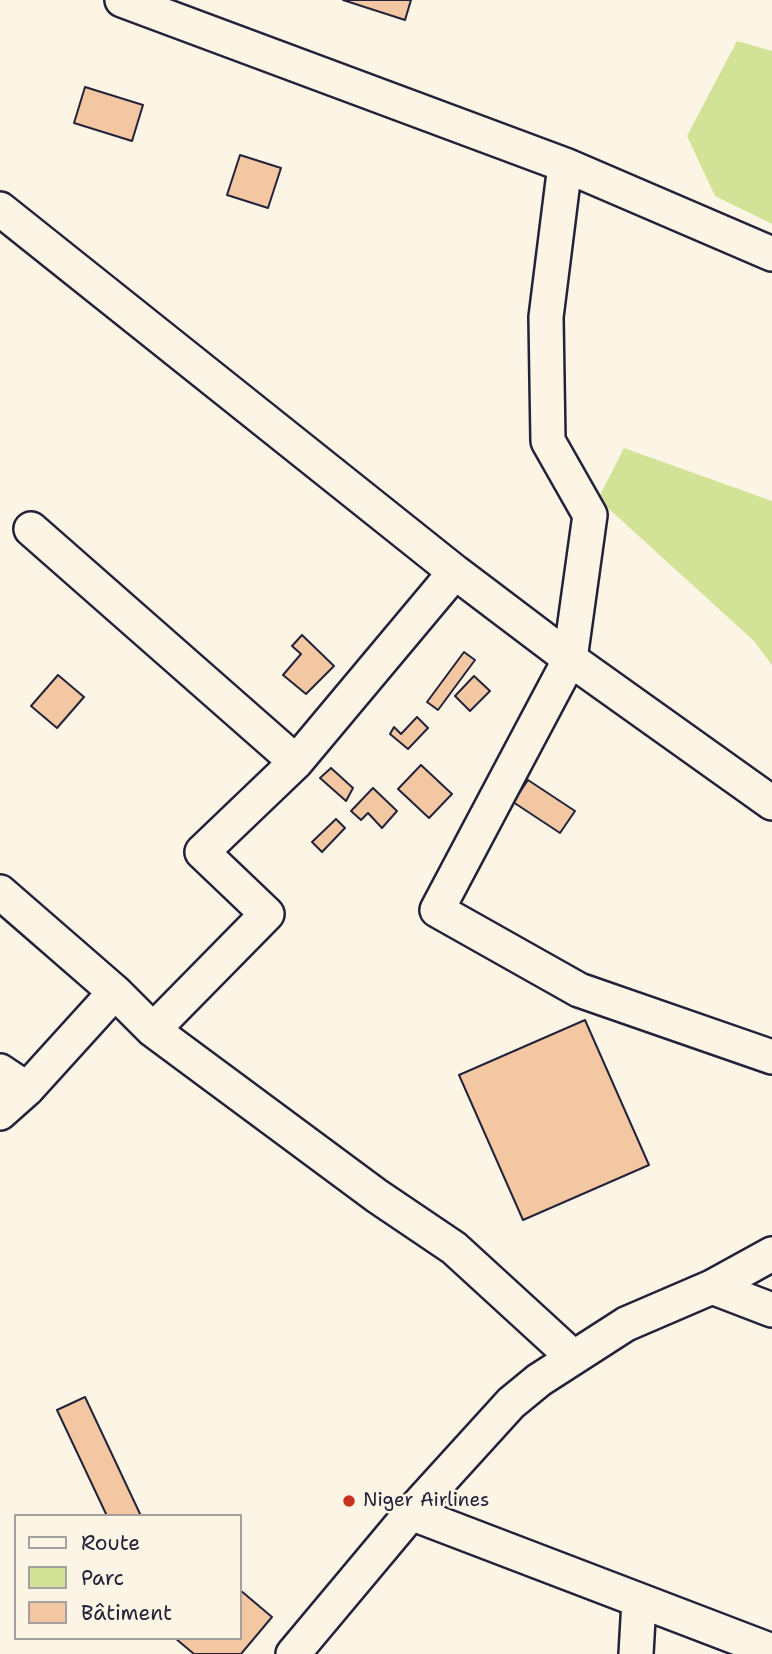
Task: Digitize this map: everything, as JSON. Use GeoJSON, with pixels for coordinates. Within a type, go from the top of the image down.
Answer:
{"type":"FeatureCollection","features":[{"type":"Feature","properties":{"kind":"street"},"geometry":{"type":"LineString","coordinates":[[122,0],[565,165],[772,254]]}},
{"type":"Feature","properties":{"kind":"street"},"geometry":{"type":"LineString","coordinates":[[565,165],[546,317],[548,441],[590,515],[570,659],[437,910],[579,990],[772,1057]]}},
{"type":"Feature","properties":{"kind":"street"},"geometry":{"type":"LineString","coordinates":[[0,209],[455,572],[570,659],[772,803]]}},
{"type":"Feature","properties":{"kind":"street"},"geometry":{"type":"LineString","coordinates":[[31,529],[296,762]]}},
{"type":"Feature","properties":{"kind":"street"},"geometry":{"type":"LineString","coordinates":[[153,1030],[267,914],[202,852],[296,762],[455,572]]}},
{"type":"Feature","properties":{"kind":"street"},"geometry":{"type":"LineString","coordinates":[[0,892],[115,992],[153,1030],[377,1196],[454,1248],[573,1357]]}},
{"type":"Feature","properties":{"kind":"street"},"geometry":{"type":"LineString","coordinates":[[0,1113],[14,1080],[115,992]]}},
{"type":"Feature","properties":{"kind":"street"},"geometry":{"type":"LineString","coordinates":[[293,1654],[411,1513],[511,1403],[573,1357],[626,1325],[712,1287],[772,1254]]}},
{"type":"Feature","properties":{"kind":"street"},"geometry":{"type":"LineString","coordinates":[[712,1287],[772,1310]]}},
{"type":"Feature","properties":{"kind":"street"},"geometry":{"type":"LineString","coordinates":[[411,1513],[772,1651]]}},
{"type":"Feature","properties":{"kind":"street"},"geometry":{"type":"LineString","coordinates":[[636,1654],[639,1601]]}},
{"type":"Feature","properties":{"kind":"green space"},"geometry":{"type":"Polygon","coordinates":[[[737,41],[772,51],[772,224],[715,196],[687,136],[737,41]]]}},
{"type":"Feature","properties":{"kind":"green space"},"geometry":{"type":"Polygon","coordinates":[[[624,448],[772,501],[772,665],[754,641],[598,499],[624,448]]]}},
{"type":"Feature","properties":{"kind":"building"},"geometry":{"type":"Polygon","coordinates":[[[343,0],[411,0],[405,20],[343,0]]]}},
{"type":"Feature","properties":{"kind":"building"},"geometry":{"type":"Polygon","coordinates":[[[85,87],[143,105],[132,141],[74,123],[85,87]]]}},
{"type":"Feature","properties":{"kind":"building"},"geometry":{"type":"Polygon","coordinates":[[[240,155],[281,168],[268,208],[227,195],[240,155]]]}},
{"type":"Feature","properties":{"kind":"building"},"geometry":{"type":"Polygon","coordinates":[[[302,635],[334,666],[306,694],[283,675],[301,654],[292,646],[302,635]]]}},
{"type":"Feature","properties":{"kind":"building"},"geometry":{"type":"Polygon","coordinates":[[[464,652],[475,660],[438,710],[427,702],[464,652]]]}},
{"type":"Feature","properties":{"kind":"building"},"geometry":{"type":"Polygon","coordinates":[[[58,675],[84,697],[57,728],[31,706],[58,675]]]}},
{"type":"Feature","properties":{"kind":"building"},"geometry":{"type":"Polygon","coordinates":[[[474,676],[490,691],[470,711],[455,696],[474,676]]]}},
{"type":"Feature","properties":{"kind":"building"},"geometry":{"type":"Polygon","coordinates":[[[417,717],[428,728],[408,749],[390,734],[394,727],[401,734],[417,717]]]}},
{"type":"Feature","properties":{"kind":"building"},"geometry":{"type":"Polygon","coordinates":[[[421,765],[452,794],[429,818],[398,789],[421,765]]]}},
{"type":"Feature","properties":{"kind":"building"},"geometry":{"type":"Polygon","coordinates":[[[331,768],[353,788],[346,801],[320,778],[331,768]]]}},
{"type":"Feature","properties":{"kind":"building"},"geometry":{"type":"Polygon","coordinates":[[[528,780],[575,811],[560,833],[513,802],[528,780]]]}},
{"type":"Feature","properties":{"kind":"building"},"geometry":{"type":"Polygon","coordinates":[[[373,788],[397,811],[382,828],[368,813],[361,820],[351,811],[373,788]]]}},
{"type":"Feature","properties":{"kind":"building"},"geometry":{"type":"Polygon","coordinates":[[[336,819],[345,828],[322,852],[312,842],[336,819]]]}},
{"type":"Feature","properties":{"kind":"building"},"geometry":{"type":"Polygon","coordinates":[[[585,1020],[649,1165],[523,1220],[459,1075],[585,1020]]]}},
{"type":"Feature","properties":{"kind":"building"},"geometry":{"type":"Polygon","coordinates":[[[85,1397],[140,1514],[106,1514],[57,1410],[85,1397]]]}},
{"type":"Feature","properties":{"kind":"building"},"geometry":{"type":"Polygon","coordinates":[[[242,1592],[272,1617],[241,1654],[194,1654],[177,1640],[242,1640],[242,1592]]]}},
{"type":"Feature","properties":{"kind":"place","name":"Niger Airlines"},"geometry":{"type":"Point","coordinates":[349,1501]}}]}
